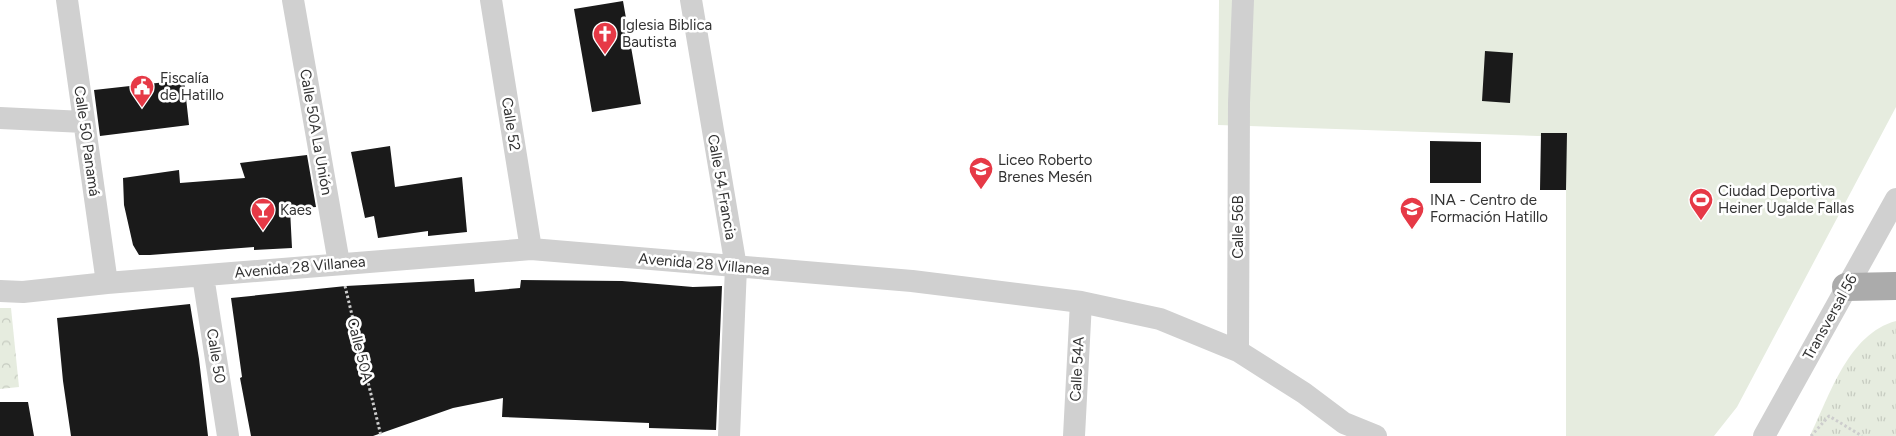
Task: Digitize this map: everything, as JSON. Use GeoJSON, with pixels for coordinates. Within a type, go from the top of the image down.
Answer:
{"type":"FeatureCollection","features":[{"type":"Feature","properties":{"kind":"main road"},"geometry":{"type":"LineString","coordinates":[[1846,287],[1896,286]]}},
{"type":"Feature","properties":{"kind":"street","name":"Calle 50 Panamá"},"geometry":{"type":"LineString","coordinates":[[67,0],[107,283]]}},
{"type":"Feature","properties":{"kind":"street","name":"Calle 50A La Unión"},"geometry":{"type":"LineString","coordinates":[[293,0],[339,263]]}},
{"type":"Feature","properties":{"kind":"street","name":"Calle 52"},"geometry":{"type":"LineString","coordinates":[[491,0],[531,249]]}},
{"type":"Feature","properties":{"kind":"street","name":"Calle 54 Francia"},"geometry":{"type":"LineString","coordinates":[[691,0],[736,267],[729,436]]}},
{"type":"Feature","properties":{"kind":"street","name":"Calle 56B"},"geometry":{"type":"LineString","coordinates":[[1238,351],[1239,103],[1243,0]]}},
{"type":"Feature","properties":{"kind":"street"},"geometry":{"type":"LineString","coordinates":[[0,118],[84,122]]}},
{"type":"Feature","properties":{"kind":"street","name":"Transversal 56"},"geometry":{"type":"LineString","coordinates":[[1764,436],[1896,199]]}},
{"type":"Feature","properties":{"kind":"street","name":"Avenida 28 Villanea"},"geometry":{"type":"LineString","coordinates":[[0,291],[23,292],[339,263],[531,249],[912,281],[1081,302],[1160,318],[1238,351],[1304,394],[1344,423],[1376,436]]}},
{"type":"Feature","properties":{"kind":"street","name":"Calle 50"},"geometry":{"type":"LineString","coordinates":[[203,276],[228,436]]}},
{"type":"Feature","properties":{"kind":"street","name":"Calle 54A"},"geometry":{"type":"LineString","coordinates":[[1074,436],[1081,302]]}},
{"type":"Feature","properties":{"kind":"path","name":"Calle 50A"},"geometry":{"type":"LineString","coordinates":[[339,263],[381,436]]}},
{"type":"Feature","properties":{"kind":"path"},"geometry":{"type":"LineString","coordinates":[[1811,436],[1828,416],[1862,436]]}},
{"type":"Feature","properties":{"kind":"green space","name":"Ciudad Deportiva Heiner Ugalde Fallas"},"geometry":{"type":"Polygon","coordinates":[[[1219,0],[1896,0],[1896,107],[1737,407],[1714,436],[1566,436],[1566,137],[1218,125],[1219,0]]]}},
{"type":"Feature","properties":{"kind":"green space"},"geometry":{"type":"Polygon","coordinates":[[[0,308],[11,308],[19,387],[0,389],[0,308]]]}},
{"type":"Feature","properties":{"kind":"green space"},"geometry":{"type":"Polygon","coordinates":[[[1896,321],[1896,436],[1810,436],[1833,385],[1853,352],[1879,328],[1896,321]]]}},
{"type":"Feature","properties":{"kind":"building"},"geometry":{"type":"Polygon","coordinates":[[[623,1],[641,104],[592,112],[574,9],[623,1]]]}},
{"type":"Feature","properties":{"kind":"building"},"geometry":{"type":"Polygon","coordinates":[[[1485,51],[1513,53],[1510,103],[1482,101],[1485,51]]]}},
{"type":"Feature","properties":{"kind":"building","name":"Fiscalía de Hatillo"},"geometry":{"type":"Polygon","coordinates":[[[184,80],[189,125],[100,136],[94,90],[184,80]]]}},
{"type":"Feature","properties":{"kind":"building"},"geometry":{"type":"Polygon","coordinates":[[[1541,133],[1567,133],[1566,190],[1540,190],[1541,133]]]}},
{"type":"Feature","properties":{"kind":"building"},"geometry":{"type":"Polygon","coordinates":[[[1430,141],[1481,142],[1481,183],[1430,183],[1430,141]]]}},
{"type":"Feature","properties":{"kind":"building"},"geometry":{"type":"Polygon","coordinates":[[[390,146],[395,187],[462,177],[467,232],[428,236],[428,231],[378,238],[374,216],[365,218],[351,152],[390,146]]]}},
{"type":"Feature","properties":{"kind":"building"},"geometry":{"type":"Polygon","coordinates":[[[307,155],[316,207],[290,209],[292,248],[254,250],[254,247],[139,255],[133,245],[124,205],[123,178],[179,170],[180,183],[245,178],[240,163],[307,155]]]}},
{"type":"Feature","properties":{"kind":"building"},"geometry":{"type":"Polygon","coordinates":[[[474,279],[475,292],[520,288],[521,280],[622,281],[693,287],[722,286],[716,430],[649,428],[649,423],[502,417],[503,398],[453,408],[373,436],[251,436],[240,378],[242,377],[231,298],[346,286],[474,279]]]}},
{"type":"Feature","properties":{"kind":"building"},"geometry":{"type":"Polygon","coordinates":[[[190,304],[208,436],[71,436],[57,318],[190,304]]]}},
{"type":"Feature","properties":{"kind":"building"},"geometry":{"type":"Polygon","coordinates":[[[0,402],[28,402],[34,436],[0,436],[0,402]]]}},
{"type":"Feature","properties":{"kind":"place","name":"Iglesia Biblica Bautista"},"geometry":{"type":"Point","coordinates":[605,55]}},
{"type":"Feature","properties":{"kind":"place","name":"Fiscalía de Hatillo"},"geometry":{"type":"Point","coordinates":[142,108]}},
{"type":"Feature","properties":{"kind":"place","name":"Liceo Roberto Brenes Mesén"},"geometry":{"type":"Point","coordinates":[981,190]}},
{"type":"Feature","properties":{"kind":"place","name":"Ciudad Deportiva Heiner Ugalde Fallas"},"geometry":{"type":"Point","coordinates":[1701,221]}},
{"type":"Feature","properties":{"kind":"place","name":"INA - Centro de Formación Hatillo"},"geometry":{"type":"Point","coordinates":[1412,230]}},
{"type":"Feature","properties":{"kind":"place","name":"Kaes"},"geometry":{"type":"Point","coordinates":[263,231]}}]}
